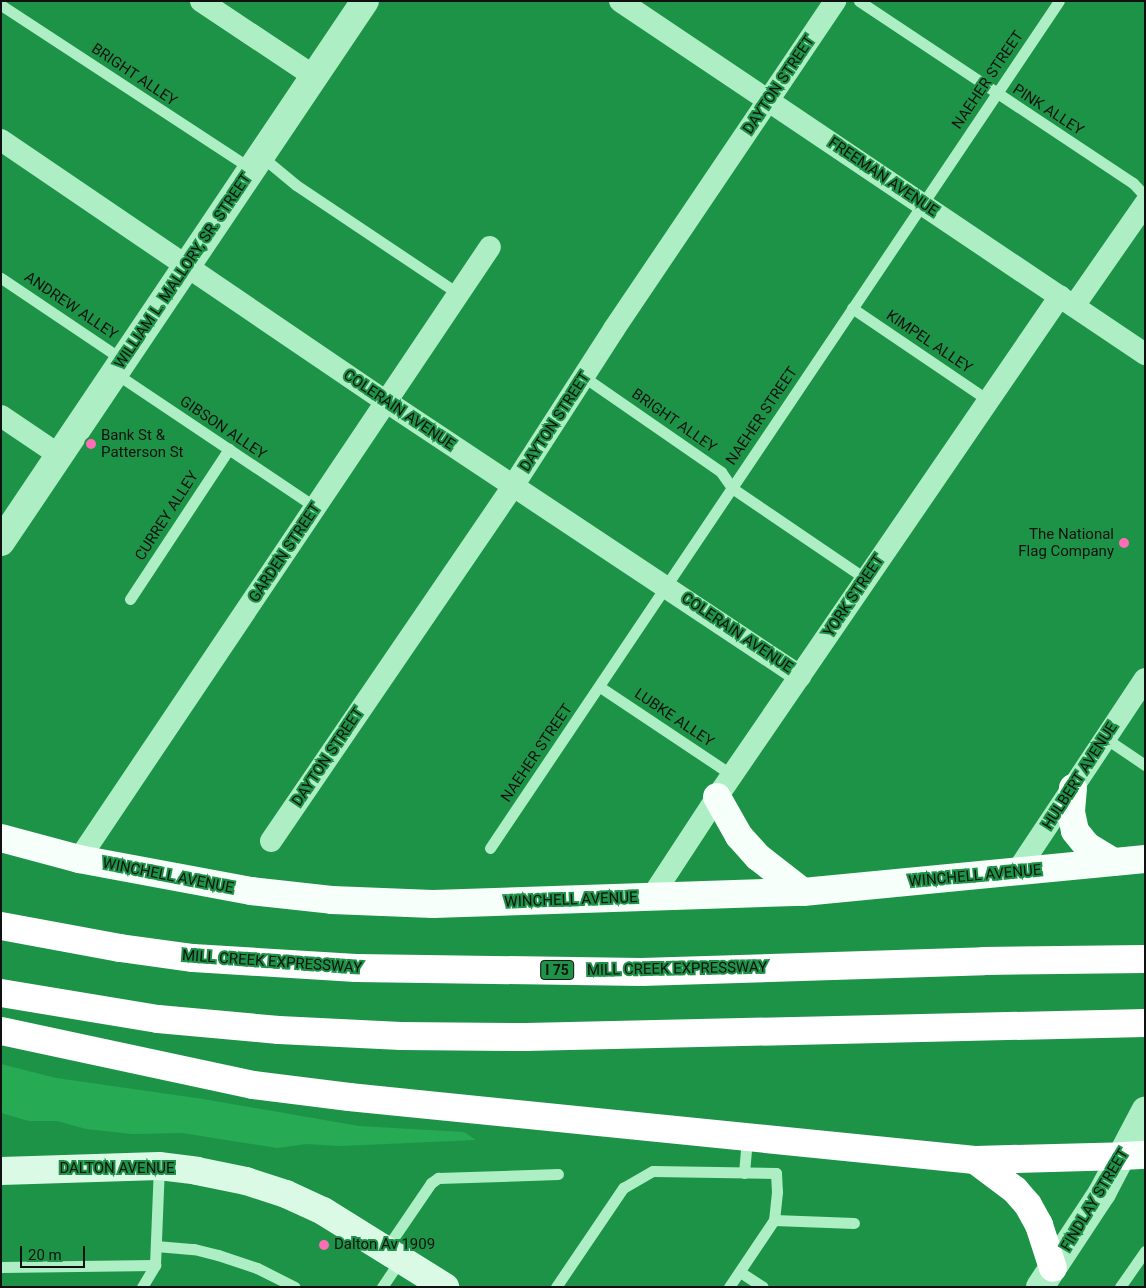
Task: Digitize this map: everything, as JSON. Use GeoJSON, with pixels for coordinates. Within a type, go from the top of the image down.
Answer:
{"type":"FeatureCollection","features":[{"type":"Feature","properties":{"kind":"highway","name":"MILL CREEK EXPRESSWAY"},"geometry":{"type":"LineString","coordinates":[[1,926],[120,948],[193,958],[356,968],[641,972],[1145,959]]}},
{"type":"Feature","properties":{"kind":"highway"},"geometry":{"type":"LineString","coordinates":[[1,992],[158,1019],[279,1030],[401,1036],[526,1037],[1145,1023]]}},
{"type":"Feature","properties":{"kind":"highway"},"geometry":{"type":"LineString","coordinates":[[1,1031],[254,1085],[747,1138],[975,1160],[1134,1155]]}},
{"type":"Feature","properties":{"kind":"highway"},"geometry":{"type":"LineString","coordinates":[[975,1160],[1016,1190],[1028,1205],[1039,1225],[1047,1278]]}},
{"type":"Feature","properties":{"kind":"main road"},"geometry":{"type":"LineString","coordinates":[[724,786],[739,836],[758,857],[803,892]]}},
{"type":"Feature","properties":{"kind":"main road"},"geometry":{"type":"LineString","coordinates":[[1073,788],[1071,812],[1075,831],[1086,846],[1114,862]]}},
{"type":"Feature","properties":{"kind":"main road","name":"WINCHELL AVENUE"},"geometry":{"type":"LineString","coordinates":[[1,838],[79,859],[251,891],[332,900],[433,904],[803,892],[1016,873],[1145,859]]}},
{"type":"Feature","properties":{"kind":"main road","name":"DALTON AVENUE"},"geometry":{"type":"LineString","coordinates":[[1,1171],[159,1166],[197,1171],[246,1181],[286,1194],[324,1211],[394,1253],[445,1287]]}},
{"type":"Feature","properties":{"kind":"street"},"geometry":{"type":"LineString","coordinates":[[201,1],[315,77]]}},
{"type":"Feature","properties":{"kind":"street","name":"WILLIAM L. MALLORY, SR. STREET"},"geometry":{"type":"LineString","coordinates":[[1,542],[365,1]]}},
{"type":"Feature","properties":{"kind":"street","name":"FREEMAN AVENUE"},"geometry":{"type":"LineString","coordinates":[[620,1],[770,100],[1145,354]]}},
{"type":"Feature","properties":{"kind":"street","name":"DAYTON STREET"},"geometry":{"type":"LineString","coordinates":[[271,841],[513,486],[584,378],[614,328],[770,100],[835,1]]}},
{"type":"Feature","properties":{"kind":"street","name":"COLERAIN AVENUE"},"geometry":{"type":"LineString","coordinates":[[1,140],[387,402],[800,676]]}},
{"type":"Feature","properties":{"kind":"street","name":"YORK STREET"},"geometry":{"type":"LineString","coordinates":[[651,898],[724,786],[988,400],[1145,204]]}},
{"type":"Feature","properties":{"kind":"street","name":"GARDEN STREET"},"geometry":{"type":"LineString","coordinates":[[79,859],[490,247]]}},
{"type":"Feature","properties":{"kind":"street"},"geometry":{"type":"LineString","coordinates":[[1,416],[59,455]]}},
{"type":"Feature","properties":{"kind":"street","name":"HULBERT AVENUE"},"geometry":{"type":"LineString","coordinates":[[1016,873],[1145,679]]}},
{"type":"Feature","properties":{"kind":"street","name":"FINDLAY STREET"},"geometry":{"type":"LineString","coordinates":[[1047,1278],[1134,1155],[1145,1111]]}},
{"type":"Feature","properties":{"kind":"lane","name":"PINK ALLEY"},"geometry":{"type":"LineString","coordinates":[[859,1],[996,94],[1133,183],[1145,196]]}},
{"type":"Feature","properties":{"kind":"lane","name":"NAEHER STREET"},"geometry":{"type":"LineString","coordinates":[[490,848],[600,687],[1058,1]]}},
{"type":"Feature","properties":{"kind":"lane","name":"BRIGHT ALLEY"},"geometry":{"type":"LineString","coordinates":[[1,4],[256,163],[296,185],[459,294]]}},
{"type":"Feature","properties":{"kind":"lane","name":"ANDREW ALLEY"},"geometry":{"type":"LineString","coordinates":[[1,278],[119,366]]}},
{"type":"Feature","properties":{"kind":"lane","name":"KIMPEL ALLEY"},"geometry":{"type":"LineString","coordinates":[[852,308],[988,400]]}},
{"type":"Feature","properties":{"kind":"lane","name":"GIBSON ALLEY"},"geometry":{"type":"LineString","coordinates":[[119,366],[229,449],[315,507]]}},
{"type":"Feature","properties":{"kind":"lane","name":"BRIGHT ALLEY"},"geometry":{"type":"LineString","coordinates":[[584,378],[721,472],[732,488],[866,579]]}},
{"type":"Feature","properties":{"kind":"lane","name":"CURREY ALLEY"},"geometry":{"type":"LineString","coordinates":[[130,599],[229,449]]}},
{"type":"Feature","properties":{"kind":"lane","name":"LUBKE ALLEY"},"geometry":{"type":"LineString","coordinates":[[600,687],[724,786]]}},
{"type":"Feature","properties":{"kind":"lane"},"geometry":{"type":"LineString","coordinates":[[1105,738],[1145,765]]}},
{"type":"Feature","properties":{"kind":"lane"},"geometry":{"type":"LineString","coordinates":[[744,1173],[747,1138]]}},
{"type":"Feature","properties":{"kind":"lane"},"geometry":{"type":"LineString","coordinates":[[142,1287],[155,1265],[159,1166]]}},
{"type":"Feature","properties":{"kind":"lane"},"geometry":{"type":"LineString","coordinates":[[556,1287],[623,1188],[653,1171],[776,1173],[777,1192],[774,1220],[729,1287]]}},
{"type":"Feature","properties":{"kind":"lane"},"geometry":{"type":"LineString","coordinates":[[382,1287],[394,1253],[431,1183],[438,1178],[558,1174]]}},
{"type":"Feature","properties":{"kind":"lane"},"geometry":{"type":"LineString","coordinates":[[774,1220],[854,1223]]}},
{"type":"Feature","properties":{"kind":"lane"},"geometry":{"type":"LineString","coordinates":[[156,1246],[194,1249],[218,1255],[257,1268],[295,1287]]}},
{"type":"Feature","properties":{"kind":"lane"},"geometry":{"type":"LineString","coordinates":[[1120,1287],[1145,1251]]}},
{"type":"Feature","properties":{"kind":"lane"},"geometry":{"type":"LineString","coordinates":[[1,1267],[155,1265]]}},
{"type":"Feature","properties":{"kind":"lane"},"geometry":{"type":"LineString","coordinates":[[740,1272],[763,1287]]}},
{"type":"Feature","properties":{"kind":"green space"},"geometry":{"type":"Polygon","coordinates":[[[1,1064],[56,1078],[203,1099],[359,1126],[464,1132],[476,1140],[341,1146],[306,1144],[277,1148],[182,1133],[132,1134],[86,1129],[57,1121],[29,1121],[1,1113],[1,1064]]]}},
{"type":"Feature","properties":{"kind":"place","name":"Bank St & Patterson St"},"geometry":{"type":"Point","coordinates":[91,444]}},
{"type":"Feature","properties":{"kind":"place","name":"The National Flag Company"},"geometry":{"type":"Point","coordinates":[1124,543]}},
{"type":"Feature","properties":{"kind":"place","name":"Dalton Av 1909"},"geometry":{"type":"Point","coordinates":[324,1245]}}]}
